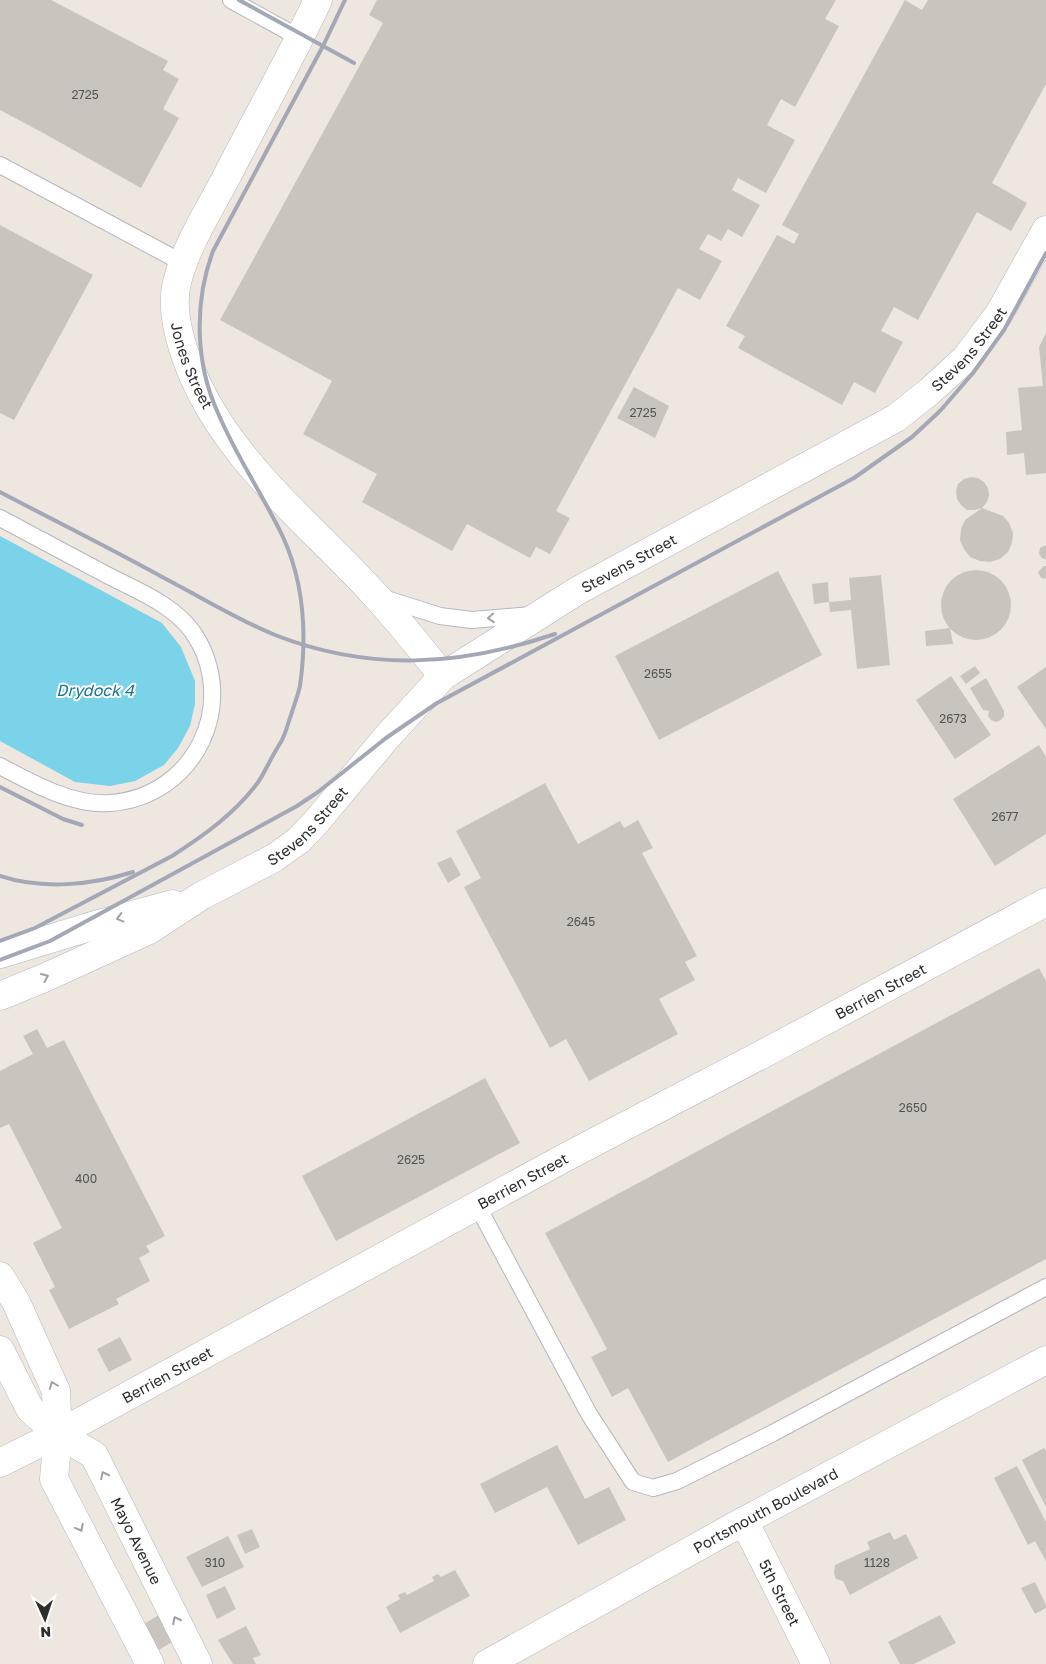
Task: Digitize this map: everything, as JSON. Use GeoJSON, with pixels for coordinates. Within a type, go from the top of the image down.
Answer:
{"type":"FeatureCollection","features":[{"type":"Feature","properties":{"kind":"street","name":"Jones Street"},"geometry":{"type":"LineString","coordinates":[[318,0],[300,38],[203,220],[183,263],[175,299],[178,334],[191,372],[207,403],[230,439],[258,475],[376,596],[443,676]]}},
{"type":"Feature","properties":{"kind":"street","name":"Stevens Street"},"geometry":{"type":"LineString","coordinates":[[0,996],[149,930],[201,896],[274,858],[299,840],[317,821],[413,707],[443,676],[577,591],[896,418],[930,391],[966,358],[999,314],[1046,230]]}},
{"type":"Feature","properties":{"kind":"street","name":"Stevens Street"},"geometry":{"type":"LineString","coordinates":[[0,954],[201,896]]}},
{"type":"Feature","properties":{"kind":"street","name":"Berrien Street"},"geometry":{"type":"LineString","coordinates":[[0,1463],[58,1434],[478,1207],[566,1157],[1046,902]]}},
{"type":"Feature","properties":{"kind":"street"},"geometry":{"type":"LineString","coordinates":[[0,1276],[16,1302],[56,1391],[58,1434],[54,1479],[150,1664]]}},
{"type":"Feature","properties":{"kind":"street","name":"Mayo Avenue"},"geometry":{"type":"LineString","coordinates":[[0,1350],[30,1409],[58,1434],[94,1455],[198,1664]]}},
{"type":"Feature","properties":{"kind":"street","name":"Portsmouth Boulevard"},"geometry":{"type":"LineString","coordinates":[[487,1664],[744,1521],[1046,1360]]}},
{"type":"Feature","properties":{"kind":"street","name":"5th Street"},"geometry":{"type":"LineString","coordinates":[[744,1521],[816,1664]]}},
{"type":"Feature","properties":{"kind":"lane"},"geometry":{"type":"LineString","coordinates":[[231,0],[300,38]]}},
{"type":"Feature","properties":{"kind":"lane"},"geometry":{"type":"LineString","coordinates":[[0,165],[183,263]]}},
{"type":"Feature","properties":{"kind":"lane"},"geometry":{"type":"LineString","coordinates":[[0,518],[151,599],[182,620],[192,631],[202,650],[210,672],[212,688],[211,714],[205,734],[197,750],[190,761],[171,780],[150,793],[126,801],[94,803],[60,794],[0,766]]}},
{"type":"Feature","properties":{"kind":"lane"},"geometry":{"type":"LineString","coordinates":[[376,596],[440,616],[472,620],[539,615]]}},
{"type":"Feature","properties":{"kind":"lane"},"geometry":{"type":"LineString","coordinates":[[478,1207],[589,1414],[633,1482],[653,1488],[677,1481],[764,1437],[1046,1287]]}},
{"type":"Feature","properties":{"kind":"water","name":"Drydock 4"},"geometry":{"type":"Polygon","coordinates":[[[0,536],[162,623],[181,647],[195,681],[195,704],[190,726],[178,748],[164,765],[135,781],[110,786],[75,782],[0,741],[0,536]]]}},
{"type":"Feature","properties":{"kind":"building"},"geometry":{"type":"Polygon","coordinates":[[[0,0],[51,0],[168,61],[163,70],[179,79],[163,109],[179,118],[141,188],[0,110],[0,0]]]}},
{"type":"Feature","properties":{"kind":"building"},"geometry":{"type":"Polygon","coordinates":[[[377,0],[836,0],[825,19],[839,26],[795,107],[781,99],[767,125],[795,140],[766,193],[738,178],[732,190],[760,205],[742,237],[728,229],[721,241],[708,234],[699,249],[722,261],[700,300],[678,288],[556,511],[570,518],[550,554],[536,547],[530,558],[467,524],[452,551],[362,502],[377,474],[303,434],[332,381],[220,320],[383,23],[369,15],[377,0]]]}},
{"type":"Feature","properties":{"kind":"building"},"geometry":{"type":"Polygon","coordinates":[[[905,0],[922,10],[928,0],[1046,0],[1046,84],[992,183],[1027,203],[1011,231],[977,212],[918,320],[894,307],[881,331],[903,342],[875,393],[854,382],[842,405],[738,348],[745,336],[726,326],[777,235],[794,244],[799,234],[782,225],[905,0]]]}},
{"type":"Feature","properties":{"kind":"building"},"geometry":{"type":"Polygon","coordinates":[[[0,225],[93,275],[14,420],[0,413],[0,225]]]}},
{"type":"Feature","properties":{"kind":"building"},"geometry":{"type":"Polygon","coordinates":[[[1046,333],[1046,473],[1026,475],[1024,453],[1007,455],[1006,432],[1022,430],[1018,388],[1043,386],[1039,347],[1046,333]]]}},
{"type":"Feature","properties":{"kind":"building"},"geometry":{"type":"Polygon","coordinates":[[[634,387],[669,406],[655,438],[617,418],[634,387]]]}},
{"type":"Feature","properties":{"kind":"building"},"geometry":{"type":"Polygon","coordinates":[[[978,478],[984,482],[988,488],[989,495],[987,502],[982,508],[967,510],[957,499],[956,491],[958,484],[964,479],[978,478]]]}},
{"type":"Feature","properties":{"kind":"building"},"geometry":{"type":"Polygon","coordinates":[[[982,508],[1003,516],[1009,523],[1013,533],[1012,543],[1008,552],[1000,559],[990,562],[970,557],[960,540],[961,529],[965,520],[982,508]]]}},
{"type":"Feature","properties":{"kind":"building"},"geometry":{"type":"Polygon","coordinates":[[[1046,545],[1046,559],[1043,559],[1039,554],[1040,548],[1046,545]]]}},
{"type":"Feature","properties":{"kind":"building"},"geometry":{"type":"Polygon","coordinates":[[[1046,566],[1046,579],[1041,578],[1038,572],[1046,566]]]}},
{"type":"Feature","properties":{"kind":"building"},"geometry":{"type":"Polygon","coordinates":[[[976,570],[989,573],[1001,580],[1008,592],[1011,605],[1008,618],[1001,630],[989,637],[976,640],[963,637],[951,630],[944,618],[941,605],[944,592],[951,580],[963,573],[976,570]]]}},
{"type":"Feature","properties":{"kind":"building"},"geometry":{"type":"Polygon","coordinates":[[[778,571],[822,655],[659,740],[615,656],[778,571]]]}},
{"type":"Feature","properties":{"kind":"building"},"geometry":{"type":"Polygon","coordinates":[[[881,575],[890,665],[857,669],[851,610],[830,612],[829,602],[851,600],[849,578],[881,575]]]}},
{"type":"Feature","properties":{"kind":"building"},"geometry":{"type":"Polygon","coordinates":[[[828,582],[829,602],[814,604],[812,584],[828,582]]]}},
{"type":"Feature","properties":{"kind":"building"},"geometry":{"type":"Polygon","coordinates":[[[950,628],[953,644],[926,646],[925,631],[950,628]]]}},
{"type":"Feature","properties":{"kind":"building"},"geometry":{"type":"Polygon","coordinates":[[[975,666],[980,673],[966,684],[960,676],[975,666]]]}},
{"type":"Feature","properties":{"kind":"building"},"geometry":{"type":"Polygon","coordinates":[[[1046,667],[1046,729],[1017,687],[1046,667]]]}},
{"type":"Feature","properties":{"kind":"building"},"geometry":{"type":"Polygon","coordinates":[[[951,676],[991,735],[955,759],[916,700],[951,676]]]}},
{"type":"Feature","properties":{"kind":"building"},"geometry":{"type":"Polygon","coordinates":[[[986,678],[1004,711],[1004,716],[996,722],[988,716],[989,711],[983,710],[970,688],[986,678]]]}},
{"type":"Feature","properties":{"kind":"building"},"geometry":{"type":"Polygon","coordinates":[[[1039,745],[1046,757],[1046,834],[995,866],[953,799],[1039,745]]]}},
{"type":"Feature","properties":{"kind":"building"},"geometry":{"type":"Polygon","coordinates":[[[545,783],[578,844],[620,821],[624,828],[638,820],[653,848],[642,853],[697,956],[685,962],[695,980],[659,999],[678,1034],[589,1081],[566,1039],[550,1048],[464,887],[481,878],[456,831],[545,783]]]}},
{"type":"Feature","properties":{"kind":"building"},"geometry":{"type":"Polygon","coordinates":[[[451,857],[461,875],[448,883],[437,863],[451,857]]]}},
{"type":"Feature","properties":{"kind":"building"},"geometry":{"type":"Polygon","coordinates":[[[1039,968],[1046,981],[1046,1259],[668,1462],[628,1388],[612,1397],[591,1357],[607,1349],[545,1233],[1039,968]]]}},
{"type":"Feature","properties":{"kind":"building"},"geometry":{"type":"Polygon","coordinates":[[[37,1029],[47,1048],[64,1040],[165,1236],[146,1246],[150,1252],[139,1258],[150,1281],[116,1299],[119,1304],[69,1329],[49,1290],[55,1287],[33,1243],[62,1228],[9,1124],[0,1128],[0,1071],[33,1054],[23,1036],[37,1029]]]}},
{"type":"Feature","properties":{"kind":"building"},"geometry":{"type":"Polygon","coordinates":[[[485,1078],[520,1143],[336,1241],[302,1176],[485,1078]]]}},
{"type":"Feature","properties":{"kind":"building"},"geometry":{"type":"Polygon","coordinates":[[[120,1337],[132,1360],[109,1372],[97,1349],[120,1337]]]}},
{"type":"Feature","properties":{"kind":"building"},"geometry":{"type":"Polygon","coordinates":[[[557,1445],[585,1499],[609,1487],[626,1520],[578,1545],[547,1487],[495,1513],[480,1484],[557,1445]]]}},
{"type":"Feature","properties":{"kind":"building"},"geometry":{"type":"Polygon","coordinates":[[[1044,1448],[1046,1451],[1046,1507],[1022,1460],[1044,1448]]]}},
{"type":"Feature","properties":{"kind":"building"},"geometry":{"type":"Polygon","coordinates":[[[1017,1466],[1046,1522],[1046,1561],[1035,1541],[1028,1545],[994,1478],[1017,1466]]]}},
{"type":"Feature","properties":{"kind":"building"},"geometry":{"type":"Polygon","coordinates":[[[252,1529],[260,1547],[245,1554],[237,1535],[252,1529]]]}},
{"type":"Feature","properties":{"kind":"building"},"geometry":{"type":"Polygon","coordinates":[[[890,1532],[894,1540],[906,1534],[918,1558],[850,1595],[843,1581],[836,1579],[834,1573],[835,1565],[870,1549],[867,1542],[890,1532]]]}},
{"type":"Feature","properties":{"kind":"building"},"geometry":{"type":"Polygon","coordinates":[[[228,1536],[244,1567],[202,1587],[186,1557],[228,1536]]]}},
{"type":"Feature","properties":{"kind":"building"},"geometry":{"type":"Polygon","coordinates":[[[455,1570],[470,1596],[400,1633],[386,1607],[400,1599],[398,1595],[405,1592],[407,1595],[434,1581],[432,1577],[438,1574],[441,1577],[455,1570]]]}},
{"type":"Feature","properties":{"kind":"building"},"geometry":{"type":"Polygon","coordinates":[[[1035,1582],[1046,1608],[1035,1614],[1021,1588],[1035,1582]]]}},
{"type":"Feature","properties":{"kind":"building"},"geometry":{"type":"Polygon","coordinates":[[[225,1586],[236,1609],[217,1619],[206,1595],[225,1586]]]}},
{"type":"Feature","properties":{"kind":"building"},"geometry":{"type":"Polygon","coordinates":[[[159,1615],[174,1641],[157,1651],[142,1625],[159,1615]]]}},
{"type":"Feature","properties":{"kind":"building"},"geometry":{"type":"Polygon","coordinates":[[[940,1615],[956,1643],[914,1664],[900,1664],[888,1642],[940,1615]]]}},
{"type":"Feature","properties":{"kind":"building"},"geometry":{"type":"Polygon","coordinates":[[[246,1626],[261,1655],[253,1658],[256,1664],[233,1664],[218,1640],[246,1626]]]}},
{"type":"Feature","properties":{"kind":"railway"},"geometry":{"type":"LineString","coordinates":[[239,0],[354,63]]}},
{"type":"Feature","properties":{"kind":"railway"},"geometry":{"type":"LineString","coordinates":[[0,941],[35,928],[172,856],[206,833],[238,806],[256,785],[285,734],[300,686],[302,667],[302,610],[296,573],[283,537],[233,445],[210,394],[201,353],[200,311],[207,271],[213,251],[323,46],[345,0]]}},
{"type":"Feature","properties":{"kind":"railway"},"geometry":{"type":"LineString","coordinates":[[0,960],[50,941],[297,806],[318,792],[386,738],[437,703],[854,478],[912,437],[940,411],[973,373],[1004,330],[1046,253]]}},
{"type":"Feature","properties":{"kind":"railway"},"geometry":{"type":"LineString","coordinates":[[0,492],[246,622],[275,635],[310,647],[345,655],[415,660],[485,653],[555,634]]}},
{"type":"Feature","properties":{"kind":"railway"},"geometry":{"type":"LineString","coordinates":[[0,787],[63,819],[82,825]]}},
{"type":"Feature","properties":{"kind":"railway"},"geometry":{"type":"LineString","coordinates":[[0,876],[33,883],[67,884],[101,880],[133,872]]}}]}
